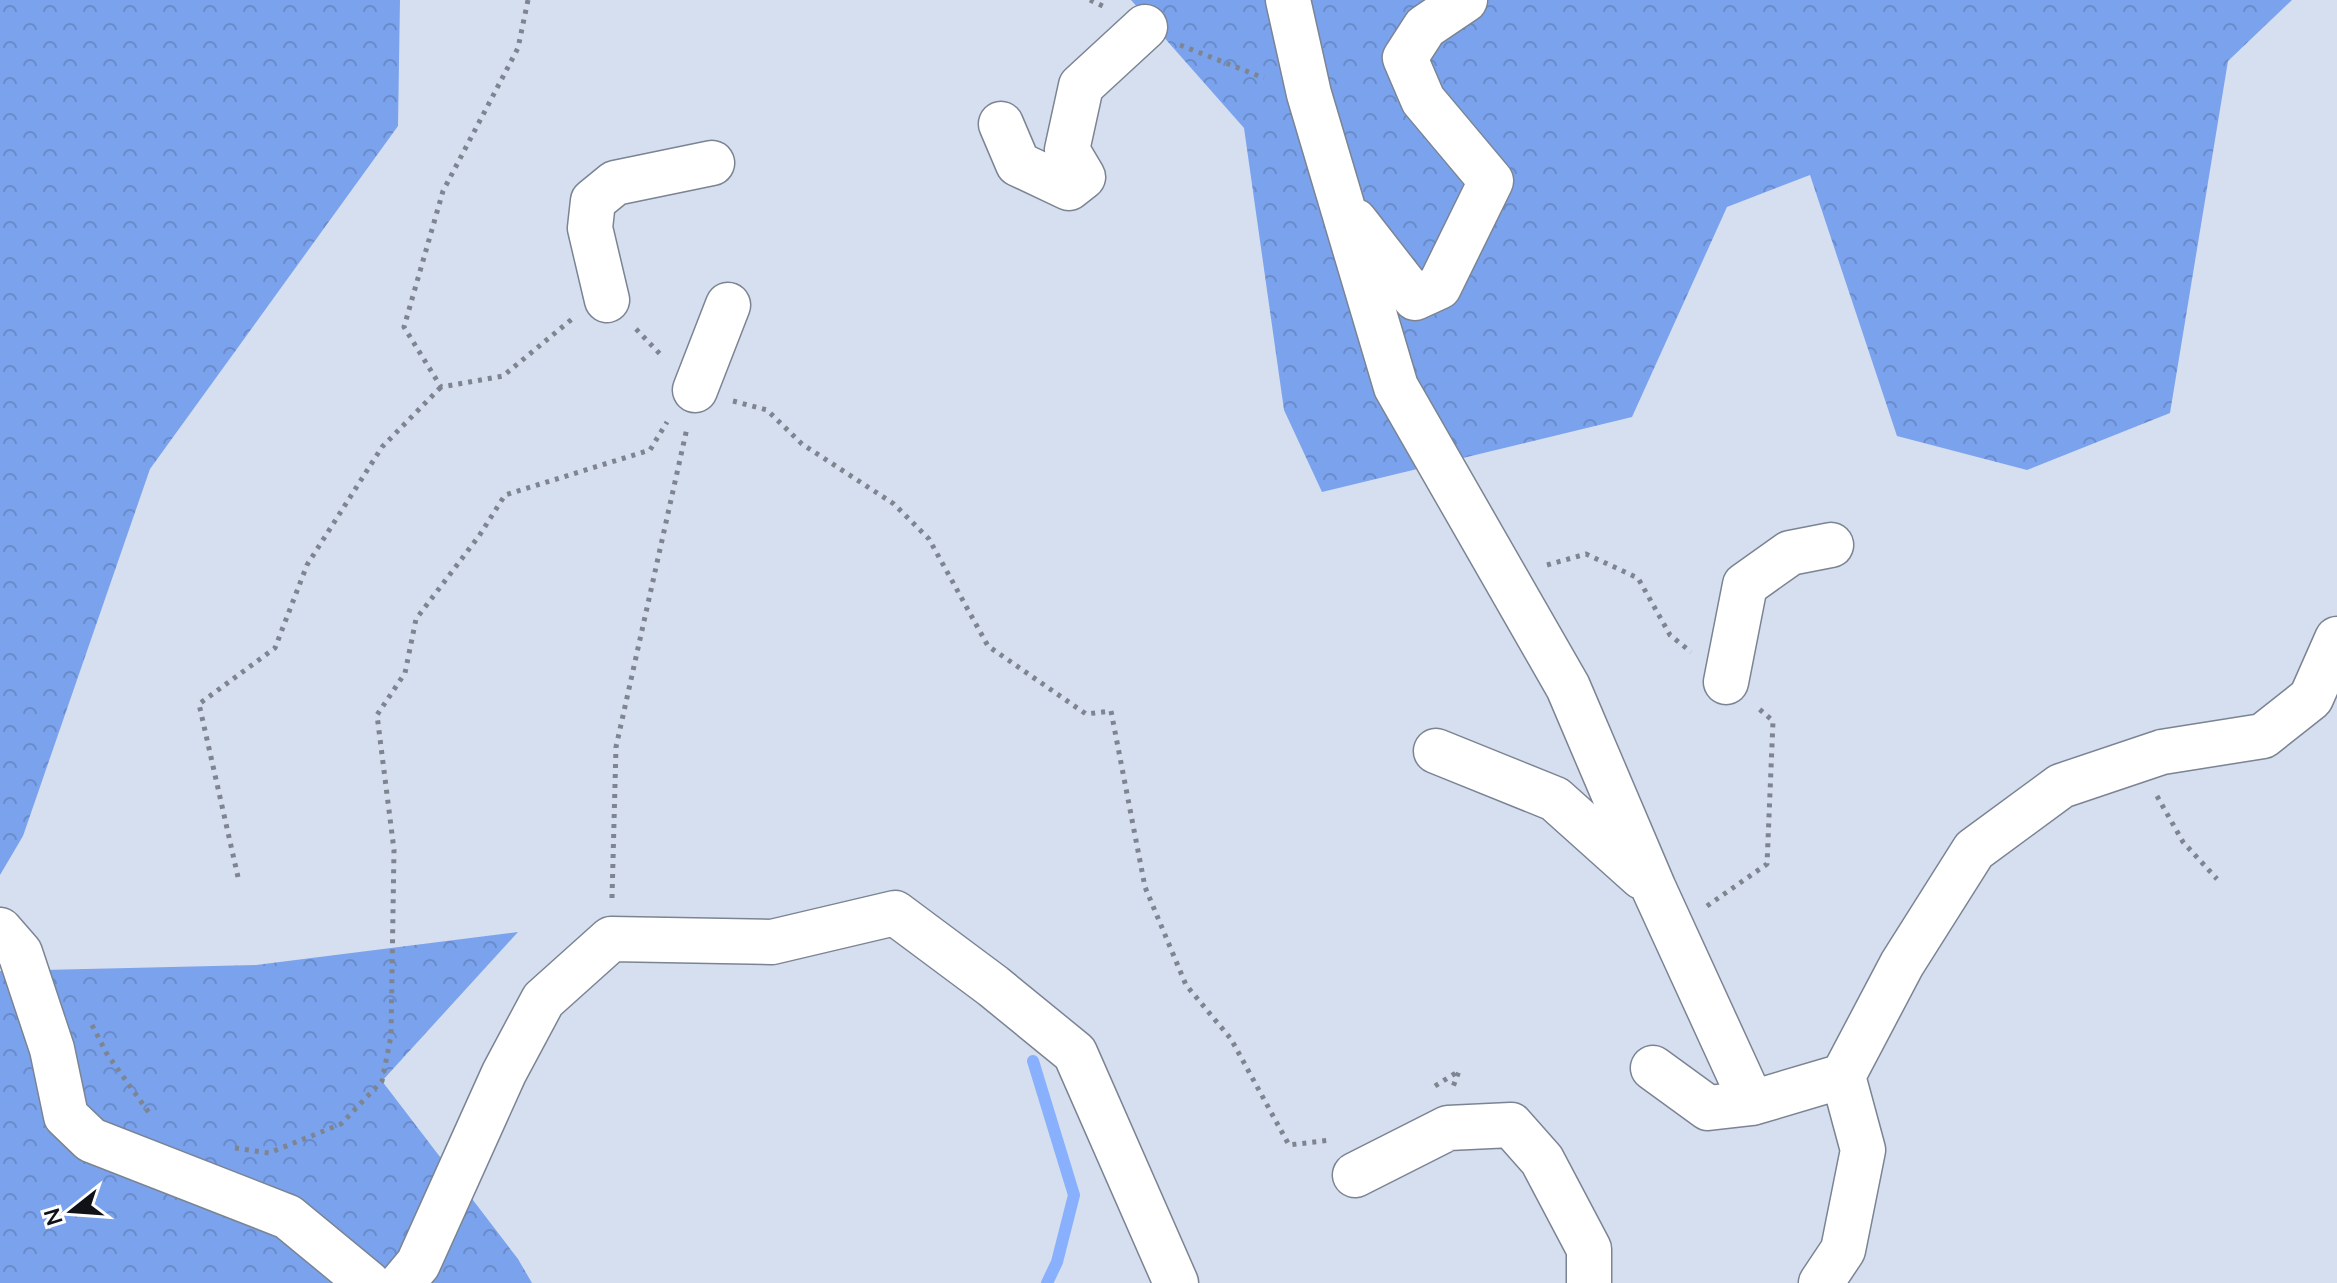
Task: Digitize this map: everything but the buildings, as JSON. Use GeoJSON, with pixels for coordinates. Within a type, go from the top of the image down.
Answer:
{"type":"FeatureCollection","features":[{"type":"Feature","properties":{"kind":"street"},"geometry":{"type":"LineString","coordinates":[[1288,0],[1309,94],[1396,387],[1568,687],[1654,889],[1752,1103]]}},
{"type":"Feature","properties":{"kind":"street"},"geometry":{"type":"LineString","coordinates":[[1341,203],[1415,298],[1439,287],[1491,181],[1423,100],[1405,58],[1425,27],[1465,0]]}},
{"type":"Feature","properties":{"kind":"street"},"geometry":{"type":"LineString","coordinates":[[1001,124],[1018,164],[1069,188],[1083,177],[1067,150],[1081,86],[1145,27]]}},
{"type":"Feature","properties":{"kind":"street"},"geometry":{"type":"LineString","coordinates":[[607,300],[590,228],[593,201],[615,183],[712,163]]}},
{"type":"Feature","properties":{"kind":"street"},"geometry":{"type":"LineString","coordinates":[[695,390],[728,305]]}},
{"type":"Feature","properties":{"kind":"street"},"geometry":{"type":"LineString","coordinates":[[1726,682],[1745,585],[1790,553],[1831,545]]}},
{"type":"Feature","properties":{"kind":"street"},"geometry":{"type":"LineString","coordinates":[[1821,1283],[1843,1250],[1863,1150],[1843,1076],[1902,964],[1974,850],[2061,786],[2162,752],[2263,736],[2311,698],[2337,639]]}},
{"type":"Feature","properties":{"kind":"street"},"geometry":{"type":"LineString","coordinates":[[1436,751],[1555,799],[1654,889]]}},
{"type":"Feature","properties":{"kind":"street"},"geometry":{"type":"LineString","coordinates":[[402,1283],[418,1264],[504,1073],[543,1000],[611,939],[772,942],[895,913],[993,986],[1075,1053],[1176,1283]]}},
{"type":"Feature","properties":{"kind":"street"},"geometry":{"type":"LineString","coordinates":[[0,930],[20,953],[52,1049],[66,1116],[91,1140],[288,1217],[368,1283]]}},
{"type":"Feature","properties":{"kind":"street"},"geometry":{"type":"LineString","coordinates":[[1653,1068],[1708,1108],[1752,1103],[1843,1076]]}},
{"type":"Feature","properties":{"kind":"street"},"geometry":{"type":"LineString","coordinates":[[1345,1158],[1448,1128],[1511,1125],[1542,1160],[1589,1249],[1589,1283]]}},
{"type":"Feature","properties":{"kind":"path"},"geometry":{"type":"LineString","coordinates":[[441,387],[404,327],[443,191],[518,48],[528,0]]}},
{"type":"Feature","properties":{"kind":"path"},"geometry":{"type":"LineString","coordinates":[[1090,0],[1201,55],[1309,94]]}},
{"type":"Feature","properties":{"kind":"path"},"geometry":{"type":"LineString","coordinates":[[238,877],[199,704],[275,648],[307,565],[365,473],[382,447],[441,387],[503,376],[590,304],[607,300],[695,390],[767,410],[802,444],[894,504],[929,539],[988,646],[1086,714],[1111,711],[1145,887],[1186,985],[1231,1039],[1289,1145],[1345,1158]]}},
{"type":"Feature","properties":{"kind":"path"},"geometry":{"type":"LineString","coordinates":[[611,939],[616,747],[695,390]]}},
{"type":"Feature","properties":{"kind":"path"},"geometry":{"type":"LineString","coordinates":[[226,1146],[269,1153],[341,1124],[382,1081],[391,1036],[394,850],[377,715],[405,673],[416,619],[479,536],[505,495],[650,450],[680,401],[695,390]]}},
{"type":"Feature","properties":{"kind":"path"},"geometry":{"type":"LineString","coordinates":[[1509,585],[1553,562],[1586,554],[1638,578],[1670,635],[1773,721],[1767,864],[1703,908],[1654,889]]}},
{"type":"Feature","properties":{"kind":"path"},"geometry":{"type":"LineString","coordinates":[[2183,749],[2150,784],[2183,842],[2217,879]]}},
{"type":"Feature","properties":{"kind":"path"},"geometry":{"type":"LineString","coordinates":[[87,1016],[107,1054],[152,1117],[164,1124]]}},
{"type":"Feature","properties":{"kind":"path"},"geometry":{"type":"LineString","coordinates":[[1423,1094],[1459,1071],[1448,1098]]}},
{"type":"Feature","properties":{"kind":"green space"},"geometry":{"type":"Polygon","coordinates":[[[0,0],[400,0],[398,126],[150,469],[23,836],[0,875],[0,0]]]}},
{"type":"Feature","properties":{"kind":"green space"},"geometry":{"type":"Polygon","coordinates":[[[1131,0],[2292,0],[2228,61],[2170,413],[2027,470],[1897,436],[1810,175],[1727,207],[1632,417],[1322,492],[1284,410],[1244,128],[1131,0]]]}},
{"type":"Feature","properties":{"kind":"green space"},"geometry":{"type":"Polygon","coordinates":[[[518,932],[382,1081],[518,1259],[532,1283],[0,1283],[0,971],[256,965],[518,932]]]}},
{"type":"Feature","properties":{"kind":"waterway"},"geometry":{"type":"LineString","coordinates":[[1033,1061],[1074,1195],[1057,1262],[1047,1283]]}}]}
